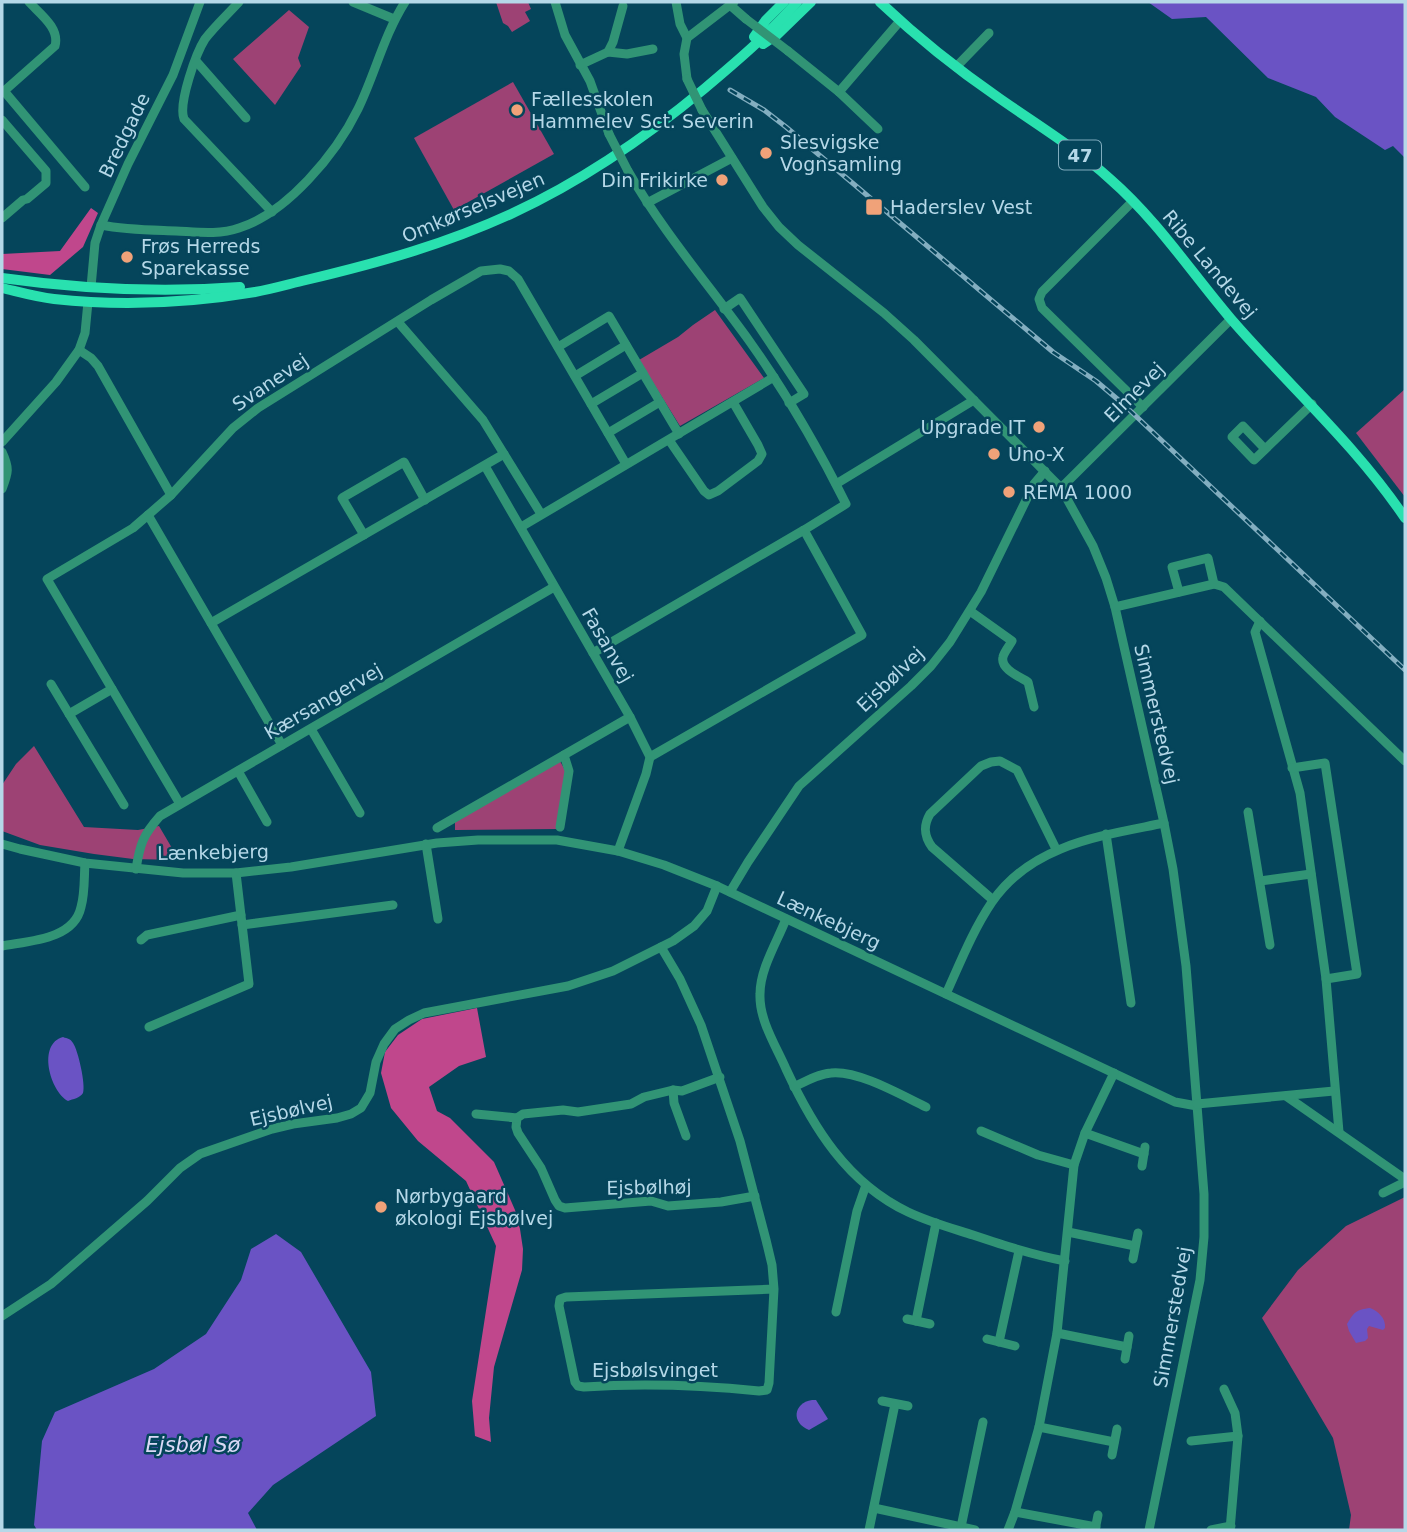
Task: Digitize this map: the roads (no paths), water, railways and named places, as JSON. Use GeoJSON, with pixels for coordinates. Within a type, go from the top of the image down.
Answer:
{"type":"FeatureCollection","features":[{"type":"Feature","properties":{"kind":"main road"},"geometry":{"type":"LineString","coordinates":[[732,65],[766,20],[784,2]]}},
{"type":"Feature","properties":{"kind":"main road","name":"Omkørselsvejen"},"geometry":{"type":"LineString","coordinates":[[6,289],[51,299],[88,302],[209,298],[256,292],[356,269],[462,234],[514,213],[565,187],[666,120],[732,65],[797,2]]}},
{"type":"Feature","properties":{"kind":"main road"},"geometry":{"type":"LineString","coordinates":[[732,65],[778,34],[811,2]]}},
{"type":"Feature","properties":{"kind":"main road","name":"Ribe Landevej"},"geometry":{"type":"LineString","coordinates":[[870,2],[900,21]]}},
{"type":"Feature","properties":{"kind":"main road","name":"Ribe Landevej"},"geometry":{"type":"LineString","coordinates":[[880,2],[956,67],[1084,157],[1133,201],[1231,319],[1356,453],[1405,518]]}},
{"type":"Feature","properties":{"kind":"main road","name":"Omkørselsvejen"},"geometry":{"type":"LineString","coordinates":[[2,278],[91,287],[180,290],[257,286],[309,279]]}},
{"type":"Feature","properties":{"kind":"main road"},"geometry":{"type":"LineString","coordinates":[[6,289],[72,294],[91,287]]}},
{"type":"Feature","properties":{"kind":"main road"},"geometry":{"type":"LineString","coordinates":[[91,287],[88,302],[106,296],[152,295],[180,290]]}},
{"type":"Feature","properties":{"kind":"street"},"geometry":{"type":"LineString","coordinates":[[29,2],[55,31],[55,46],[3,92],[85,187]]}},
{"type":"Feature","properties":{"kind":"street","name":"Bredgade"},"geometry":{"type":"LineString","coordinates":[[91,287],[95,243],[101,225],[173,75],[200,2]]}},
{"type":"Feature","properties":{"kind":"street"},"geometry":{"type":"LineString","coordinates":[[239,2],[204,41],[181,113],[272,212]]}},
{"type":"Feature","properties":{"kind":"street"},"geometry":{"type":"LineString","coordinates":[[353,2],[394,19]]}},
{"type":"Feature","properties":{"kind":"street"},"geometry":{"type":"LineString","coordinates":[[101,225],[125,230],[218,232],[239,229],[272,212],[317,170],[341,139],[358,109],[394,19],[405,2]]}},
{"type":"Feature","properties":{"kind":"street"},"geometry":{"type":"LineString","coordinates":[[555,2],[565,35],[590,81],[609,134],[628,171],[647,203],[774,377],[846,504],[593,653]]}},
{"type":"Feature","properties":{"kind":"street"},"geometry":{"type":"LineString","coordinates":[[676,2],[680,24],[687,38],[732,3],[746,19],[839,92],[878,129]]}},
{"type":"Feature","properties":{"kind":"street"},"geometry":{"type":"LineString","coordinates":[[608,52],[623,6]]}},
{"type":"Feature","properties":{"kind":"street"},"geometry":{"type":"LineString","coordinates":[[839,92],[900,21]]}},
{"type":"Feature","properties":{"kind":"street"},"geometry":{"type":"LineString","coordinates":[[956,67],[989,33]]}},
{"type":"Feature","properties":{"kind":"street","name":"Simmerstedvej"},"geometry":{"type":"LineString","coordinates":[[687,38],[684,46],[687,79],[702,110],[763,207],[795,243],[914,340],[1060,488],[1093,546],[1115,607],[1172,869],[1186,966],[1204,1205],[1200,1280],[1149,1530]]}},
{"type":"Feature","properties":{"kind":"street"},"geometry":{"type":"LineString","coordinates":[[580,65],[608,52],[626,54],[653,49]]}},
{"type":"Feature","properties":{"kind":"street"},"geometry":{"type":"LineString","coordinates":[[196,61],[246,118]]}},
{"type":"Feature","properties":{"kind":"street"},"geometry":{"type":"LineString","coordinates":[[2,120],[46,171],[46,183],[2,218]]}},
{"type":"Feature","properties":{"kind":"street"},"geometry":{"type":"LineString","coordinates":[[647,203],[732,158]]}},
{"type":"Feature","properties":{"kind":"street"},"geometry":{"type":"LineString","coordinates":[[1133,201],[1042,292],[1040,299],[1042,308],[1143,407]]}},
{"type":"Feature","properties":{"kind":"street","name":"Svanevej"},"geometry":{"type":"LineString","coordinates":[[112,689],[47,579],[134,528],[171,495],[233,428],[258,408],[481,271],[500,269],[509,271],[518,279],[558,347]]}},
{"type":"Feature","properties":{"kind":"street"},"geometry":{"type":"LineString","coordinates":[[724,309],[740,298],[804,394],[789,403]]}},
{"type":"Feature","properties":{"kind":"street"},"geometry":{"type":"LineString","coordinates":[[2,442],[56,383],[79,350],[85,334],[88,302]]}},
{"type":"Feature","properties":{"kind":"street"},"geometry":{"type":"LineString","coordinates":[[626,464],[558,347],[609,316],[679,434]]}},
{"type":"Feature","properties":{"kind":"street","name":"Elmevej"},"geometry":{"type":"LineString","coordinates":[[1060,488],[1231,319]]}},
{"type":"Feature","properties":{"kind":"street"},"geometry":{"type":"LineString","coordinates":[[398,322],[483,420],[541,514]]}},
{"type":"Feature","properties":{"kind":"street"},"geometry":{"type":"LineString","coordinates":[[575,376],[626,345]]}},
{"type":"Feature","properties":{"kind":"street"},"geometry":{"type":"LineString","coordinates":[[79,350],[98,366],[171,495]]}},
{"type":"Feature","properties":{"kind":"street"},"geometry":{"type":"LineString","coordinates":[[591,404],[643,373]]}},
{"type":"Feature","properties":{"kind":"street"},"geometry":{"type":"LineString","coordinates":[[521,527],[774,377]]}},
{"type":"Feature","properties":{"kind":"street"},"geometry":{"type":"LineString","coordinates":[[836,484],[974,400]]}},
{"type":"Feature","properties":{"kind":"street"},"geometry":{"type":"LineString","coordinates":[[608,433],[660,402]]}},
{"type":"Feature","properties":{"kind":"street"},"geometry":{"type":"LineString","coordinates":[[669,440],[704,491],[709,495],[718,491],[758,461],[762,454],[733,402]]}},
{"type":"Feature","properties":{"kind":"street"},"geometry":{"type":"LineString","coordinates":[[1265,449],[1312,404]]}},
{"type":"Feature","properties":{"kind":"street"},"geometry":{"type":"LineString","coordinates":[[2,452],[8,464],[8,473],[2,489]]}},
{"type":"Feature","properties":{"kind":"street"},"geometry":{"type":"LineString","coordinates":[[211,623],[504,454]]}},
{"type":"Feature","properties":{"kind":"street"},"geometry":{"type":"LineString","coordinates":[[364,535],[342,498],[404,462],[425,500]]}},
{"type":"Feature","properties":{"kind":"street","name":"Fasanvej"},"geometry":{"type":"LineString","coordinates":[[485,466],[630,717],[650,757]]}},
{"type":"Feature","properties":{"kind":"street","name":"Ejsbølvej"},"geometry":{"type":"LineString","coordinates":[[730,892],[799,786],[918,680],[950,642],[981,592],[1034,484],[1045,471]]}},
{"type":"Feature","properties":{"kind":"street"},"geometry":{"type":"LineString","coordinates":[[148,515],[282,745]]}},
{"type":"Feature","properties":{"kind":"street"},"geometry":{"type":"LineString","coordinates":[[618,851],[650,757],[862,635],[804,530]]}},
{"type":"Feature","properties":{"kind":"street"},"geometry":{"type":"LineString","coordinates":[[1179,592],[1172,567],[1208,558],[1214,584]]}},
{"type":"Feature","properties":{"kind":"street"},"geometry":{"type":"LineString","coordinates":[[1115,607],[1214,584],[1224,587],[1405,761]]}},
{"type":"Feature","properties":{"kind":"street","name":"Kærsangervej"},"geometry":{"type":"LineString","coordinates":[[136,869],[140,847],[148,830],[160,816],[554,587]]}},
{"type":"Feature","properties":{"kind":"street"},"geometry":{"type":"LineString","coordinates":[[970,611],[1012,641],[1003,657],[1003,664],[1028,682],[1034,707]]}},
{"type":"Feature","properties":{"kind":"street"},"geometry":{"type":"LineString","coordinates":[[1260,621],[1255,632],[1300,793],[1326,979],[1339,1132]]}},
{"type":"Feature","properties":{"kind":"street"},"geometry":{"type":"LineString","coordinates":[[51,684],[124,804]]}},
{"type":"Feature","properties":{"kind":"street"},"geometry":{"type":"LineString","coordinates":[[69,714],[112,689],[180,804]]}},
{"type":"Feature","properties":{"kind":"street"},"geometry":{"type":"LineString","coordinates":[[437,828],[630,717]]}},
{"type":"Feature","properties":{"kind":"street"},"geometry":{"type":"LineString","coordinates":[[311,729],[360,813]]}},
{"type":"Feature","properties":{"kind":"street"},"geometry":{"type":"LineString","coordinates":[[560,827],[569,771],[564,755]]}},
{"type":"Feature","properties":{"kind":"street"},"geometry":{"type":"LineString","coordinates":[[993,900],[932,847],[925,831],[930,814],[981,766],[1000,761],[1017,770],[1056,849]]}},
{"type":"Feature","properties":{"kind":"street"},"geometry":{"type":"LineString","coordinates":[[1292,768],[1325,763],[1357,974],[1326,979]]}},
{"type":"Feature","properties":{"kind":"street"},"geometry":{"type":"LineString","coordinates":[[238,771],[267,822]]}},
{"type":"Feature","properties":{"kind":"street"},"geometry":{"type":"LineString","coordinates":[[1248,812],[1270,945]]}},
{"type":"Feature","properties":{"kind":"street"},"geometry":{"type":"LineString","coordinates":[[946,994],[993,900],[1028,867],[1056,849],[1106,834],[1164,823]]}},
{"type":"Feature","properties":{"kind":"street"},"geometry":{"type":"LineString","coordinates":[[1106,834],[1131,1003]]}},
{"type":"Feature","properties":{"kind":"street","name":"Lænkebjerg"},"geometry":{"type":"LineString","coordinates":[[2,844],[85,863],[183,873],[236,873],[291,867],[426,844],[478,840],[557,840],[618,851],[664,865],[717,886],[1175,1102],[1197,1105]]}},
{"type":"Feature","properties":{"kind":"street"},"geometry":{"type":"LineString","coordinates":[[426,844],[438,919]]}},
{"type":"Feature","properties":{"kind":"street"},"geometry":{"type":"LineString","coordinates":[[2,946],[49,936],[68,928],[75,921],[82,906],[85,863]]}},
{"type":"Feature","properties":{"kind":"street"},"geometry":{"type":"LineString","coordinates":[[149,1027],[250,984],[236,873]]}},
{"type":"Feature","properties":{"kind":"street"},"geometry":{"type":"LineString","coordinates":[[1260,881],[1311,874]]}},
{"type":"Feature","properties":{"kind":"street","name":"Ejsbølvej"},"geometry":{"type":"LineString","coordinates":[[2,1316],[51,1284],[147,1201],[180,1168],[200,1154],[272,1129],[337,1118],[361,1108],[370,1093],[376,1062],[384,1044],[395,1029],[409,1020],[424,1013],[568,986],[613,971],[661,947],[694,926],[707,911],[717,886]]}},
{"type":"Feature","properties":{"kind":"street"},"geometry":{"type":"LineString","coordinates":[[141,940],[147,935],[242,920],[393,905]]}},
{"type":"Feature","properties":{"kind":"street"},"geometry":{"type":"LineString","coordinates":[[786,919],[764,973],[760,1007],[794,1087],[813,1122],[845,1166],[866,1185],[898,1206],[936,1223],[1019,1251],[1065,1261]]}},
{"type":"Feature","properties":{"kind":"street","name":"Ejsbølsvinget"},"geometry":{"type":"LineString","coordinates":[[661,947],[680,979],[701,1025],[720,1077],[755,1196],[772,1265],[774,1289],[769,1383],[767,1390],[759,1391],[643,1384],[584,1387],[575,1382],[559,1306],[560,1299],[774,1289]]}},
{"type":"Feature","properties":{"kind":"street"},"geometry":{"type":"LineString","coordinates":[[1008,1530],[1039,1427],[1057,1333],[1074,1165],[1085,1133],[1114,1073]]}},
{"type":"Feature","properties":{"kind":"street"},"geometry":{"type":"LineString","coordinates":[[794,1087],[820,1075],[854,1074],[926,1107]]}},
{"type":"Feature","properties":{"kind":"street"},"geometry":{"type":"LineString","coordinates":[[476,1114],[517,1118],[523,1114],[563,1110],[578,1112],[631,1104],[644,1097],[673,1090],[682,1091],[720,1077]]}},
{"type":"Feature","properties":{"kind":"street"},"geometry":{"type":"LineString","coordinates":[[673,1090],[674,1103],[686,1136]]}},
{"type":"Feature","properties":{"kind":"street"},"geometry":{"type":"LineString","coordinates":[[1197,1105],[1334,1091]]}},
{"type":"Feature","properties":{"kind":"street"},"geometry":{"type":"LineString","coordinates":[[1286,1096],[1405,1181],[1383,1193]]}},
{"type":"Feature","properties":{"kind":"street","name":"Ejsbølhøj"},"geometry":{"type":"LineString","coordinates":[[517,1118],[518,1133],[541,1168],[555,1200],[559,1206],[565,1208],[651,1201],[668,1206],[755,1196]]}},
{"type":"Feature","properties":{"kind":"street"},"geometry":{"type":"LineString","coordinates":[[981,1131],[1038,1156],[1074,1165]]}},
{"type":"Feature","properties":{"kind":"street"},"geometry":{"type":"LineString","coordinates":[[1085,1133],[1144,1150],[1142,1166]]}},
{"type":"Feature","properties":{"kind":"street"},"geometry":{"type":"LineString","coordinates":[[836,1312],[857,1211],[866,1185]]}},
{"type":"Feature","properties":{"kind":"street"},"geometry":{"type":"LineString","coordinates":[[930,1324],[911,1320],[936,1223]]}},
{"type":"Feature","properties":{"kind":"street"},"geometry":{"type":"LineString","coordinates":[[1068,1232],[1135,1246]]}},
{"type":"Feature","properties":{"kind":"street"},"geometry":{"type":"LineString","coordinates":[[1133,1259],[1138,1233]]}},
{"type":"Feature","properties":{"kind":"street"},"geometry":{"type":"LineString","coordinates":[[999,1342],[1019,1251]]}},
{"type":"Feature","properties":{"kind":"street"},"geometry":{"type":"LineString","coordinates":[[1057,1333],[1127,1347]]}},
{"type":"Feature","properties":{"kind":"street"},"geometry":{"type":"LineString","coordinates":[[1125,1359],[1129,1336]]}},
{"type":"Feature","properties":{"kind":"street"},"geometry":{"type":"LineString","coordinates":[[987,1339],[1015,1346]]}},
{"type":"Feature","properties":{"kind":"street"},"geometry":{"type":"LineString","coordinates":[[1211,1530],[1231,1528],[1238,1436],[1235,1413],[1224,1389]]}},
{"type":"Feature","properties":{"kind":"street"},"geometry":{"type":"LineString","coordinates":[[882,1401],[908,1406]]}},
{"type":"Feature","properties":{"kind":"street"},"geometry":{"type":"LineString","coordinates":[[869,1530],[895,1404]]}},
{"type":"Feature","properties":{"kind":"street"},"geometry":{"type":"LineString","coordinates":[[961,1527],[983,1422]]}},
{"type":"Feature","properties":{"kind":"street"},"geometry":{"type":"LineString","coordinates":[[1039,1427],[1114,1442]]}},
{"type":"Feature","properties":{"kind":"street"},"geometry":{"type":"LineString","coordinates":[[1112,1455],[1117,1429]]}},
{"type":"Feature","properties":{"kind":"street"},"geometry":{"type":"LineString","coordinates":[[1191,1441],[1238,1436]]}},
{"type":"Feature","properties":{"kind":"street"},"geometry":{"type":"LineString","coordinates":[[874,1508],[934,1526],[975,1530]]}},
{"type":"Feature","properties":{"kind":"street"},"geometry":{"type":"LineString","coordinates":[[1015,1511],[1095,1529],[1098,1515]]}},
{"type":"Feature","properties":{"kind":"water"},"geometry":{"type":"Polygon","coordinates":[[[1148,2],[1405,2],[1405,158],[1393,146],[1385,150],[1335,117],[1316,97],[1268,78],[1206,17],[1172,19],[1148,2]]]}},
{"type":"Feature","properties":{"kind":"water"},"geometry":{"type":"Polygon","coordinates":[[[63,1037],[71,1040],[75,1047],[84,1089],[82,1095],[68,1101],[56,1088],[48,1058],[55,1041],[63,1037]]]}},
{"type":"Feature","properties":{"kind":"water","name":"Ejsbøl Sø"},"geometry":{"type":"Polygon","coordinates":[[[276,1234],[301,1252],[371,1372],[376,1416],[273,1485],[248,1513],[257,1530],[37,1530],[34,1525],[42,1441],[55,1412],[154,1369],[206,1334],[241,1280],[251,1249],[276,1234]]]}},
{"type":"Feature","properties":{"kind":"water"},"geometry":{"type":"Polygon","coordinates":[[[1370,1308],[1381,1315],[1385,1328],[1383,1330],[1369,1326],[1368,1338],[1356,1343],[1347,1324],[1356,1312],[1370,1308]]]}},
{"type":"Feature","properties":{"kind":"water"},"geometry":{"type":"Polygon","coordinates":[[[816,1400],[828,1419],[809,1430],[799,1423],[797,1414],[801,1405],[816,1400]]]}},
{"type":"Feature","properties":{"kind":"railway"},"geometry":{"type":"LineString","coordinates":[[730,90],[786,127],[1053,352],[1096,381],[1122,403],[1405,670]]}},
{"type":"Feature","properties":{"kind":"place","name":"Fællesskolen Hammelev Sct. Severin"},"geometry":{"type":"Point","coordinates":[517,110]}},
{"type":"Feature","properties":{"kind":"place","name":"Slesvigske Vognsamling"},"geometry":{"type":"Point","coordinates":[766,153]}},
{"type":"Feature","properties":{"kind":"place","name":"Din Frikirke"},"geometry":{"type":"Point","coordinates":[722,180]}},
{"type":"Feature","properties":{"kind":"place","name":"Haderslev Vest"},"geometry":{"type":"Point","coordinates":[874,207]}},
{"type":"Feature","properties":{"kind":"place","name":"Frøs Herreds Sparekasse"},"geometry":{"type":"Point","coordinates":[127,257]}},
{"type":"Feature","properties":{"kind":"place","name":"Upgrade IT"},"geometry":{"type":"Point","coordinates":[1039,427]}},
{"type":"Feature","properties":{"kind":"place","name":"Uno-X"},"geometry":{"type":"Point","coordinates":[994,454]}},
{"type":"Feature","properties":{"kind":"place","name":"REMA 1000"},"geometry":{"type":"Point","coordinates":[1009,492]}},
{"type":"Feature","properties":{"kind":"place","name":"Nørbygaard økologi Ejsbølvej"},"geometry":{"type":"Point","coordinates":[381,1207]}}]}
